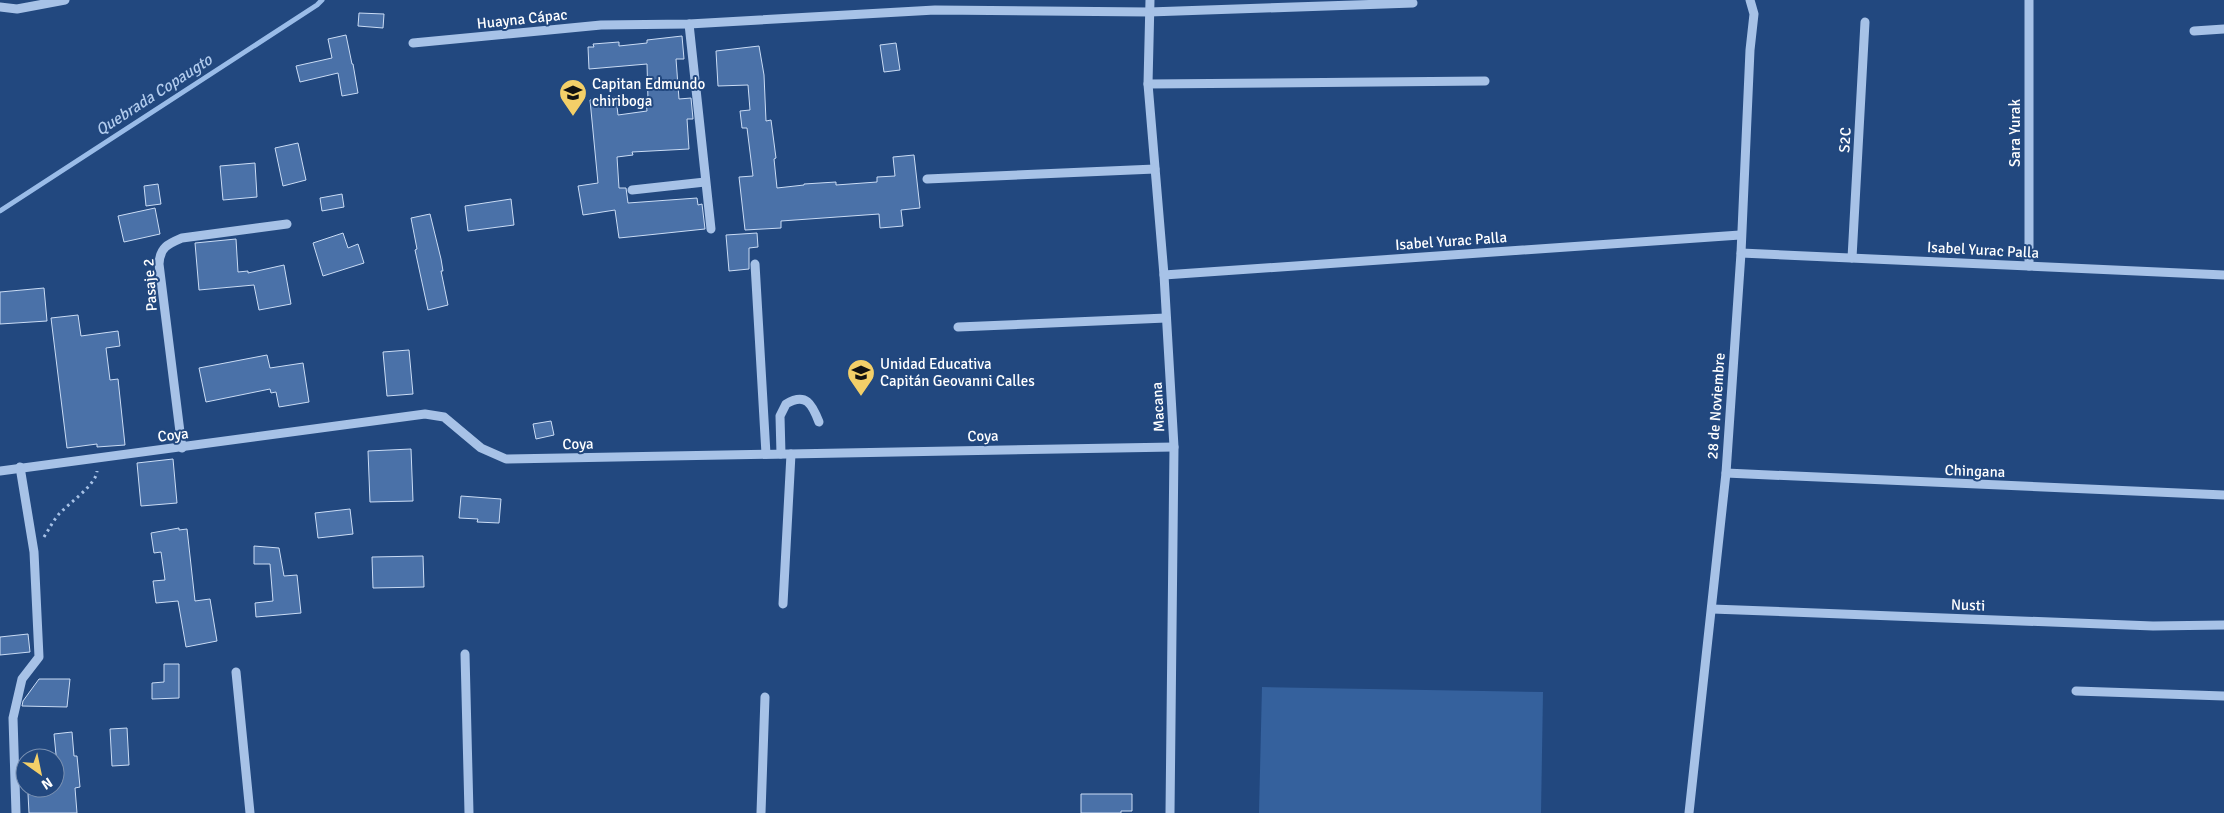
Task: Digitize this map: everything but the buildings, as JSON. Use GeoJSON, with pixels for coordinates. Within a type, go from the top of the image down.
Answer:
{"type":"FeatureCollection","features":[{"type":"Feature","properties":{"kind":"street"},"geometry":{"type":"LineString","coordinates":[[0,6],[17,9],[65,0]]}},
{"type":"Feature","properties":{"kind":"street"},"geometry":{"type":"LineString","coordinates":[[929,0],[934,10]]}},
{"type":"Feature","properties":{"kind":"street","name":"Macana"},"geometry":{"type":"LineString","coordinates":[[1150,0],[1148,84],[1164,274],[1174,447],[1170,813]]}},
{"type":"Feature","properties":{"kind":"street","name":"28 de Noviembre"},"geometry":{"type":"LineString","coordinates":[[1689,813],[1726,474],[1740,253],[1749,60],[1754,14],[1750,0]]}},
{"type":"Feature","properties":{"kind":"street","name":"Sara Yurak"},"geometry":{"type":"LineString","coordinates":[[2029,0],[2030,266]]}},
{"type":"Feature","properties":{"kind":"street","name":"Huayna Cápac"},"geometry":{"type":"LineString","coordinates":[[413,43],[601,25],[689,24],[934,10],[1149,12],[1414,3]]}},
{"type":"Feature","properties":{"kind":"street","name":"S2C"},"geometry":{"type":"LineString","coordinates":[[1852,258],[1865,22]]}},
{"type":"Feature","properties":{"kind":"street"},"geometry":{"type":"LineString","coordinates":[[689,24],[711,229]]}},
{"type":"Feature","properties":{"kind":"street"},"geometry":{"type":"LineString","coordinates":[[2194,31],[2224,30]]}},
{"type":"Feature","properties":{"kind":"street"},"geometry":{"type":"LineString","coordinates":[[1148,84],[1485,81]]}},
{"type":"Feature","properties":{"kind":"street"},"geometry":{"type":"LineString","coordinates":[[927,179],[1155,169]]}},
{"type":"Feature","properties":{"kind":"street"},"geometry":{"type":"LineString","coordinates":[[632,190],[705,182]]}},
{"type":"Feature","properties":{"kind":"street","name":"Pasaje 2"},"geometry":{"type":"LineString","coordinates":[[182,448],[159,264],[160,253],[166,245],[182,238],[287,224]]}},
{"type":"Feature","properties":{"kind":"street","name":"Isabel Yurac Palla"},"geometry":{"type":"LineString","coordinates":[[1164,274],[1740,235]]}},
{"type":"Feature","properties":{"kind":"street","name":"Isabel Yurac Palla"},"geometry":{"type":"LineString","coordinates":[[1740,253],[2224,275]]}},
{"type":"Feature","properties":{"kind":"street"},"geometry":{"type":"LineString","coordinates":[[755,264],[766,454]]}},
{"type":"Feature","properties":{"kind":"street"},"geometry":{"type":"LineString","coordinates":[[958,326],[1166,318]]}},
{"type":"Feature","properties":{"kind":"street"},"geometry":{"type":"LineString","coordinates":[[781,454],[780,416],[786,404],[800,399],[808,401],[813,407],[819,422]]}},
{"type":"Feature","properties":{"kind":"street","name":"Coya"},"geometry":{"type":"LineString","coordinates":[[0,471],[425,414],[444,418],[481,448],[506,459],[1174,447]]}},
{"type":"Feature","properties":{"kind":"street"},"geometry":{"type":"LineString","coordinates":[[783,604],[791,454]]}},
{"type":"Feature","properties":{"kind":"street"},"geometry":{"type":"LineString","coordinates":[[16,813],[13,718],[22,679],[39,657],[34,552],[20,467]]}},
{"type":"Feature","properties":{"kind":"street","name":"Chingana"},"geometry":{"type":"LineString","coordinates":[[1726,474],[2224,495]]}},
{"type":"Feature","properties":{"kind":"street","name":"Nusti"},"geometry":{"type":"LineString","coordinates":[[1712,609],[2153,626],[2224,625]]}},
{"type":"Feature","properties":{"kind":"street"},"geometry":{"type":"LineString","coordinates":[[465,654],[469,813]]}},
{"type":"Feature","properties":{"kind":"street"},"geometry":{"type":"LineString","coordinates":[[236,672],[250,813]]}},
{"type":"Feature","properties":{"kind":"street"},"geometry":{"type":"LineString","coordinates":[[2076,691],[2224,696]]}},
{"type":"Feature","properties":{"kind":"street"},"geometry":{"type":"LineString","coordinates":[[761,813],[766,697]]}},
{"type":"Feature","properties":{"kind":"path"},"geometry":{"type":"LineString","coordinates":[[34,552],[57,516],[84,491],[97,475],[97,458]]}},
{"type":"Feature","properties":{"kind":"shaded area"},"geometry":{"type":"Polygon","coordinates":[[[1262,687],[1543,692],[1541,813],[1259,813],[1262,687]]]}},
{"type":"Feature","properties":{"kind":"waterway","name":"Quebrada Copaugto"},"geometry":{"type":"LineString","coordinates":[[0,211],[322,0]]}},
{"type":"Feature","properties":{"kind":"place","name":"Capitan Edmundo chiriboga"},"geometry":{"type":"Point","coordinates":[573,117]}},
{"type":"Feature","properties":{"kind":"place","name":"Unidad Educativa Capitán Geovanni Calles"},"geometry":{"type":"Point","coordinates":[861,397]}}]}
